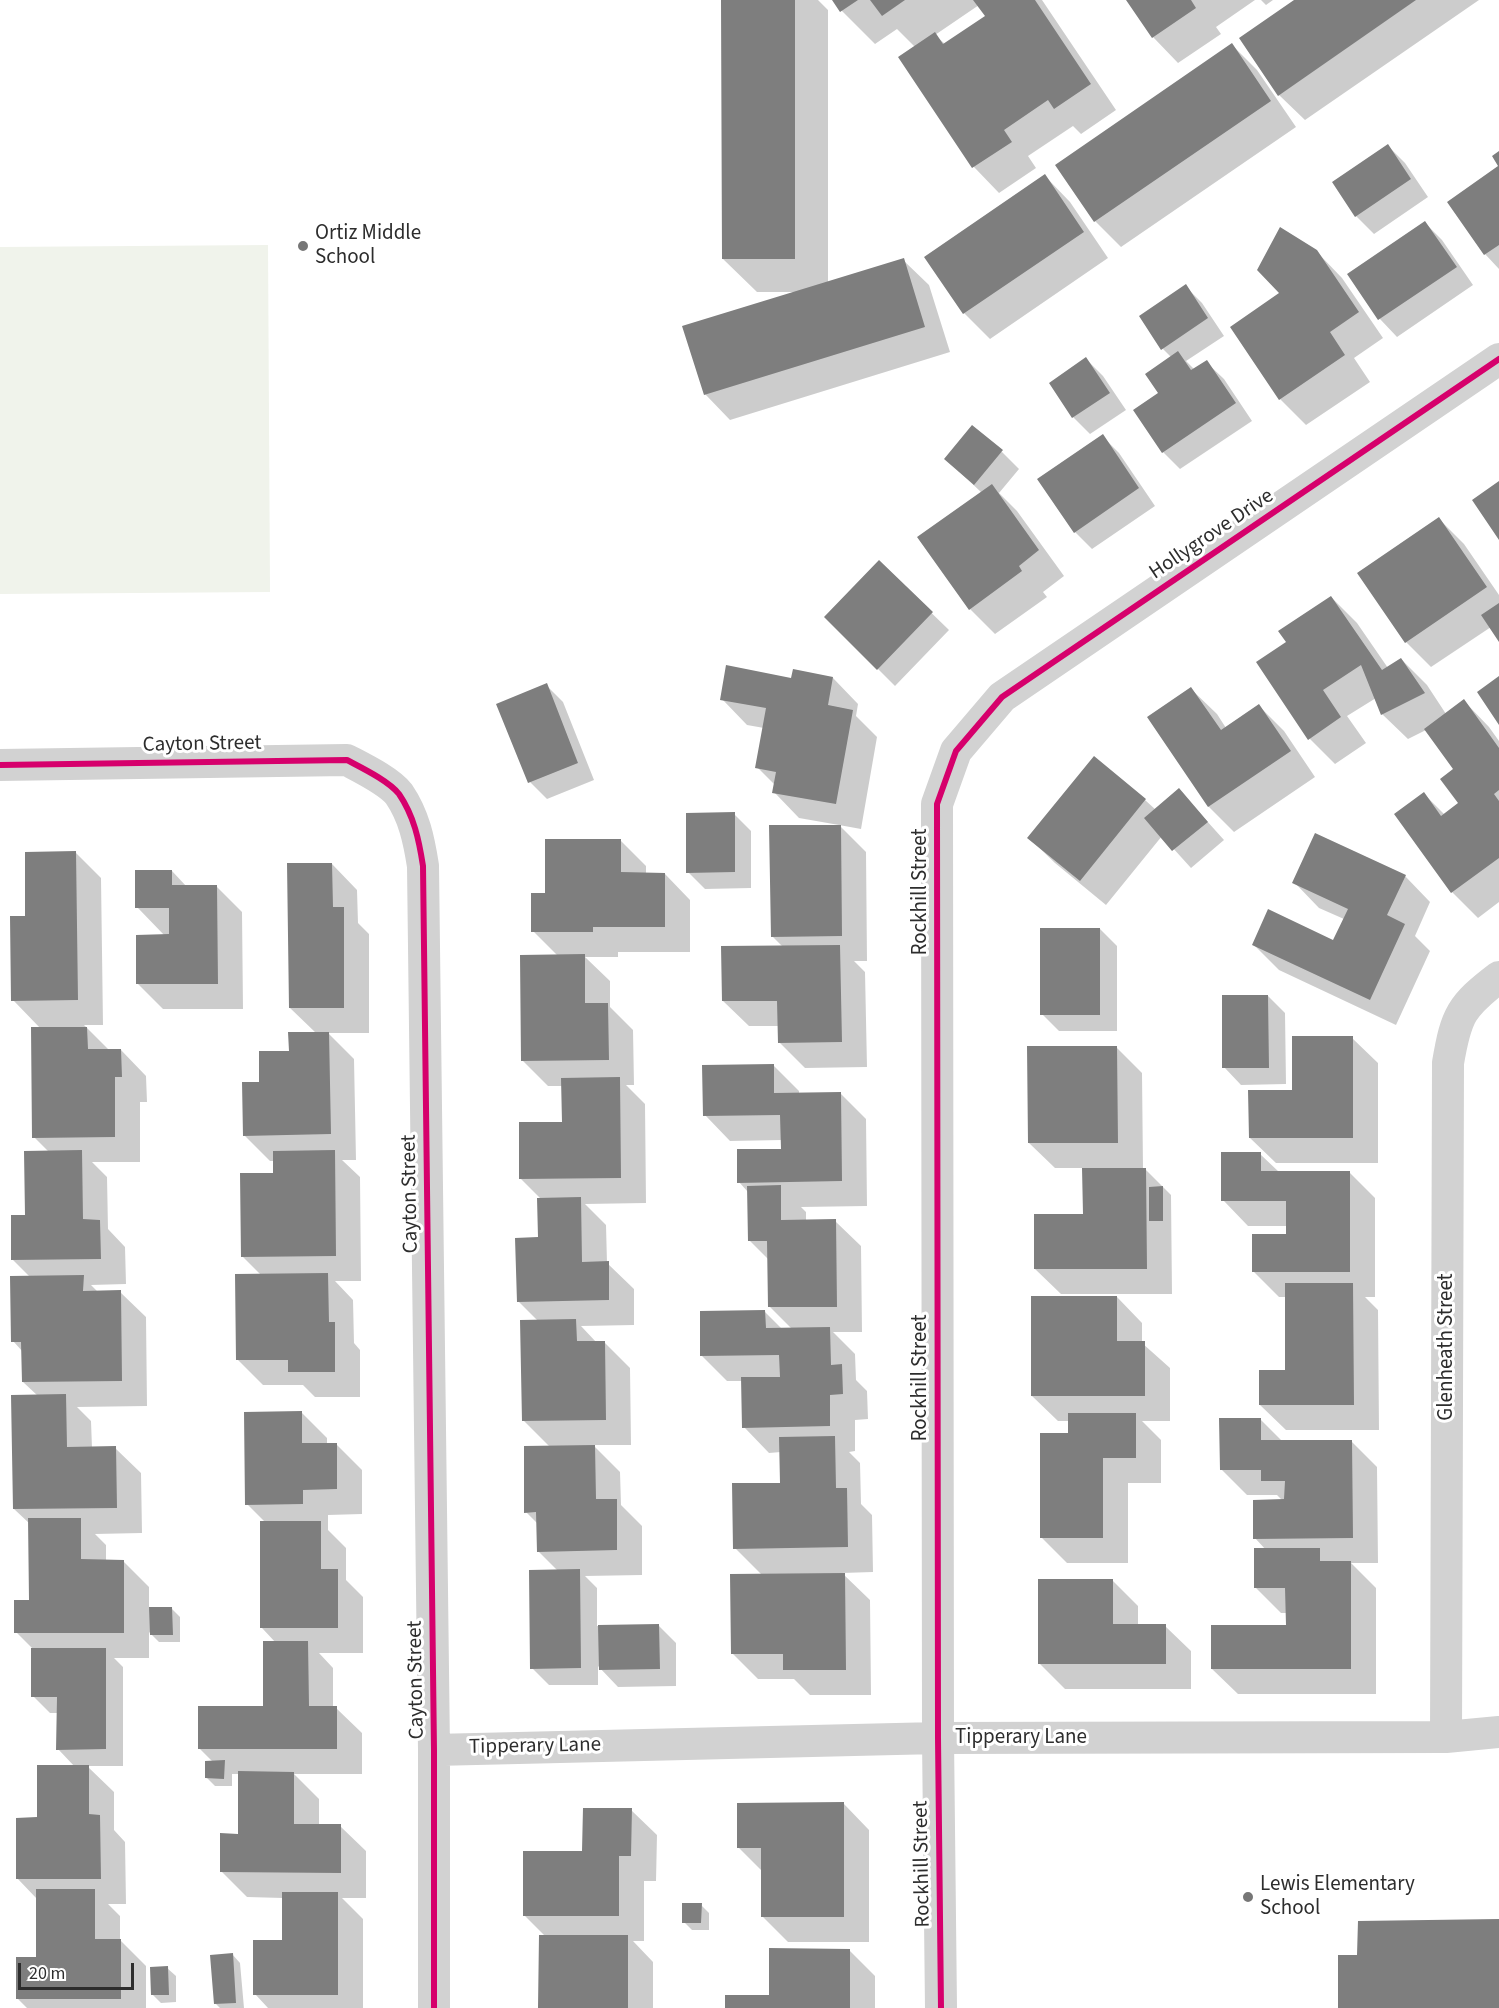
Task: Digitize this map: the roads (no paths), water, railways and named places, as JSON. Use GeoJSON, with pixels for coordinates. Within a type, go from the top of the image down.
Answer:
{"type":"FeatureCollection","features":[{"type":"Feature","properties":{"kind":"street","name":"Hollygrove Drive"},"geometry":{"type":"LineString","coordinates":[[956,751],[1002,697],[1499,359]]}},
{"type":"Feature","properties":{"kind":"street","name":"Rockhill Street"},"geometry":{"type":"LineString","coordinates":[[941,2008],[938,1738],[937,804],[956,751]]}},
{"type":"Feature","properties":{"kind":"street","name":"Cayton Street"},"geometry":{"type":"LineString","coordinates":[[0,765],[347,760],[373,774],[398,793],[416,828],[423,866],[434,1750],[434,2008]]}},
{"type":"Feature","properties":{"kind":"street","name":"Glenheath Street"},"geometry":{"type":"LineString","coordinates":[[1446,1737],[1448,1063],[1454,1027],[1465,1008],[1471,999],[1499,977]]}},
{"type":"Feature","properties":{"kind":"street","name":"Tipperary Lane"},"geometry":{"type":"LineString","coordinates":[[434,1750],[938,1738],[1446,1737],[1499,1732]]}},
{"type":"Feature","properties":{"kind":"place","name":"Ortiz Middle School"},"geometry":{"type":"Point","coordinates":[303,246]}},
{"type":"Feature","properties":{"kind":"place","name":"Lewis Elementary School"},"geometry":{"type":"Point","coordinates":[1248,1897]}}]}
